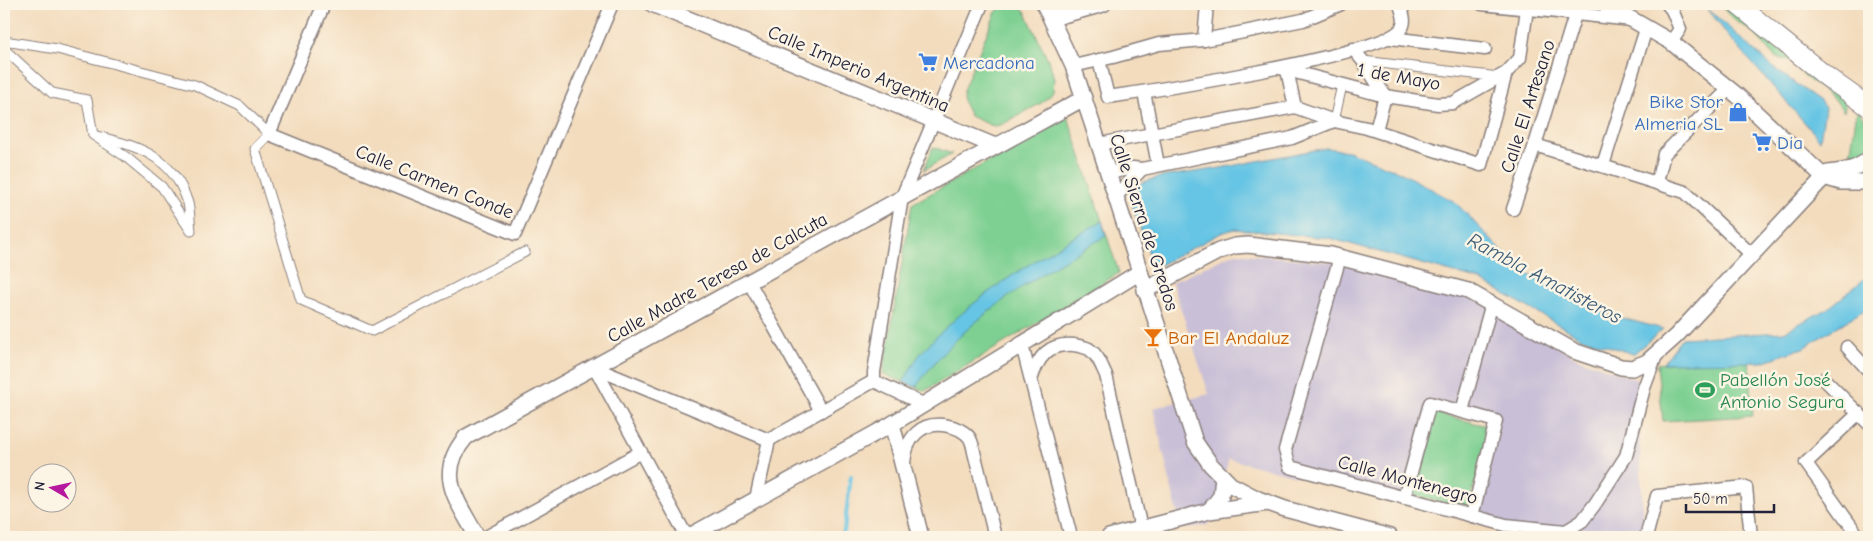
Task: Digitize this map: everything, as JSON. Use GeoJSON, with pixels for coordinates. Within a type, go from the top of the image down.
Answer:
{"type":"FeatureCollection","features":[{"type":"Feature","properties":{"kind":"main road"},"geometry":{"type":"LineString","coordinates":[[1737,4],[1869,107]]}},
{"type":"Feature","properties":{"kind":"street"},"geometry":{"type":"LineString","coordinates":[[324,4],[269,134],[255,149],[301,300],[372,331],[526,252]]}},
{"type":"Feature","properties":{"kind":"street","name":"Calle Carmen Conde"},"geometry":{"type":"LineString","coordinates":[[269,134],[515,234],[612,4]]}},
{"type":"Feature","properties":{"kind":"street","name":"Calle Imperio Argentina"},"geometry":{"type":"LineString","coordinates":[[652,4],[673,7],[933,121],[995,146]]}},
{"type":"Feature","properties":{"kind":"street"},"geometry":{"type":"LineString","coordinates":[[874,380],[875,362],[902,197],[982,4]]}},
{"type":"Feature","properties":{"kind":"street","name":"Calle Sierra de Gredos"},"geometry":{"type":"LineString","coordinates":[[1044,4],[1073,66],[1195,442],[1211,465],[1231,485],[1243,491],[1270,503],[1390,537]]}},
{"type":"Feature","properties":{"kind":"street"},"geometry":{"type":"LineString","coordinates":[[1052,18],[1103,4]]}},
{"type":"Feature","properties":{"kind":"street"},"geometry":{"type":"LineString","coordinates":[[1204,40],[1207,4]]}},
{"type":"Feature","properties":{"kind":"street"},"geometry":{"type":"LineString","coordinates":[[1073,66],[1159,44],[1204,40],[1304,20],[1341,4]]}},
{"type":"Feature","properties":{"kind":"street"},"geometry":{"type":"LineString","coordinates":[[1099,60],[1108,97],[1283,69],[1390,38],[1400,30],[1405,21],[1400,4]]}},
{"type":"Feature","properties":{"kind":"street"},"geometry":{"type":"LineString","coordinates":[[1482,4],[1632,20]]}},
{"type":"Feature","properties":{"kind":"street"},"geometry":{"type":"LineString","coordinates":[[1605,4],[1671,42],[1729,89],[1824,177],[1841,182],[1869,182]]}},
{"type":"Feature","properties":{"kind":"street"},"geometry":{"type":"LineString","coordinates":[[1667,4],[1672,10],[1680,29],[1671,42]]}},
{"type":"Feature","properties":{"kind":"street"},"geometry":{"type":"LineString","coordinates":[[1099,144],[1295,107],[1334,121],[1376,130],[1480,165],[1502,75],[1520,58],[1527,9]]}},
{"type":"Feature","properties":{"kind":"street","name":"Calle El Artesano"},"geometry":{"type":"LineString","coordinates":[[1514,208],[1575,15]]}},
{"type":"Feature","properties":{"kind":"street"},"geometry":{"type":"LineString","coordinates":[[1603,165],[1646,28]]}},
{"type":"Feature","properties":{"kind":"street"},"geometry":{"type":"LineString","coordinates":[[1390,38],[1485,49]]}},
{"type":"Feature","properties":{"kind":"street"},"geometry":{"type":"LineString","coordinates":[[4,41],[57,49],[195,85],[240,106],[269,134]]}},
{"type":"Feature","properties":{"kind":"street"},"geometry":{"type":"LineString","coordinates":[[4,49],[52,93],[87,100],[93,135],[126,157],[162,187],[191,231],[188,205],[179,181],[163,161],[130,144],[93,135]]}},
{"type":"Feature","properties":{"kind":"street"},"geometry":{"type":"LineString","coordinates":[[1353,49],[1363,61],[1385,96],[1376,130]]}},
{"type":"Feature","properties":{"kind":"street"},"geometry":{"type":"LineString","coordinates":[[1363,61],[1502,75]]}},
{"type":"Feature","properties":{"kind":"street"},"geometry":{"type":"LineString","coordinates":[[1283,69],[1295,107]]}},
{"type":"Feature","properties":{"kind":"street","name":"1 de Mayo"},"geometry":{"type":"LineString","coordinates":[[1283,69],[1385,96],[1438,104],[1454,103],[1502,75]]}},
{"type":"Feature","properties":{"kind":"street"},"geometry":{"type":"LineString","coordinates":[[1334,121],[1342,85]]}},
{"type":"Feature","properties":{"kind":"street"},"geometry":{"type":"LineString","coordinates":[[1657,182],[1664,154],[1729,89]]}},
{"type":"Feature","properties":{"kind":"street"},"geometry":{"type":"LineString","coordinates":[[1144,92],[1158,165]]}},
{"type":"Feature","properties":{"kind":"street","name":"Calle Madre Teresa de Calcuta"},"geometry":{"type":"LineString","coordinates":[[477,537],[452,491],[450,477],[456,449],[466,438],[1084,98]]}},
{"type":"Feature","properties":{"kind":"street"},"geometry":{"type":"LineString","coordinates":[[1108,173],[1133,168],[1142,169],[1292,138],[1334,121]]}},
{"type":"Feature","properties":{"kind":"street"},"geometry":{"type":"LineString","coordinates":[[1535,145],[1685,192],[1752,254]]}},
{"type":"Feature","properties":{"kind":"street"},"geometry":{"type":"LineString","coordinates":[[1145,290],[1219,251],[1235,246],[1278,248],[1340,257],[1468,291],[1574,351],[1602,362],[1624,368],[1632,368],[1641,365],[1658,353],[1681,332],[1828,172],[1849,171],[1862,165],[1869,159]]}},
{"type":"Feature","properties":{"kind":"street"},"geometry":{"type":"LineString","coordinates":[[1116,196],[1142,169]]}},
{"type":"Feature","properties":{"kind":"street","name":"Calle Montenegro"},"geometry":{"type":"LineString","coordinates":[[1340,257],[1285,450],[1290,466],[1506,526],[1566,530],[1582,521],[1626,456],[1644,388],[1658,353]]}},
{"type":"Feature","properties":{"kind":"street"},"geometry":{"type":"LineString","coordinates":[[595,368],[687,537],[925,405],[1140,272]]}},
{"type":"Feature","properties":{"kind":"street"},"geometry":{"type":"LineString","coordinates":[[749,282],[821,411]]}},
{"type":"Feature","properties":{"kind":"street"},"geometry":{"type":"LineString","coordinates":[[1462,411],[1492,303]]}},
{"type":"Feature","properties":{"kind":"street"},"geometry":{"type":"LineString","coordinates":[[1030,380],[1041,356],[1057,346],[1064,344],[1088,348],[1098,358],[1106,375],[1142,533]]}},
{"type":"Feature","properties":{"kind":"street"},"geometry":{"type":"LineString","coordinates":[[1022,345],[1070,537]]}},
{"type":"Feature","properties":{"kind":"street"},"geometry":{"type":"LineString","coordinates":[[1847,347],[1869,371]]}},
{"type":"Feature","properties":{"kind":"street"},"geometry":{"type":"LineString","coordinates":[[595,368],[769,440]]}},
{"type":"Feature","properties":{"kind":"street"},"geometry":{"type":"LineString","coordinates":[[1624,368],[1634,374],[1644,388]]}},
{"type":"Feature","properties":{"kind":"street"},"geometry":{"type":"LineString","coordinates":[[1824,379],[1869,424]]}},
{"type":"Feature","properties":{"kind":"street"},"geometry":{"type":"LineString","coordinates":[[874,380],[925,405]]}},
{"type":"Feature","properties":{"kind":"street"},"geometry":{"type":"LineString","coordinates":[[756,499],[769,440],[874,380]]}},
{"type":"Feature","properties":{"kind":"street"},"geometry":{"type":"LineString","coordinates":[[1404,498],[1430,403],[1462,411],[1496,420],[1472,516]]}},
{"type":"Feature","properties":{"kind":"street"},"geometry":{"type":"LineString","coordinates":[[1859,537],[1806,463],[1860,413]]}},
{"type":"Feature","properties":{"kind":"street"},"geometry":{"type":"LineString","coordinates":[[892,424],[922,537]]}},
{"type":"Feature","properties":{"kind":"street"},"geometry":{"type":"LineString","coordinates":[[903,466],[905,450],[914,435],[924,428],[942,425],[951,426],[963,432],[970,438],[995,537]]}},
{"type":"Feature","properties":{"kind":"street"},"geometry":{"type":"LineString","coordinates":[[486,537],[641,452]]}},
{"type":"Feature","properties":{"kind":"street"},"geometry":{"type":"LineString","coordinates":[[1209,511],[1221,496],[1223,477]]}},
{"type":"Feature","properties":{"kind":"street"},"geometry":{"type":"LineString","coordinates":[[1646,537],[1657,496],[1746,486],[1751,537]]}},
{"type":"Feature","properties":{"kind":"street"},"geometry":{"type":"LineString","coordinates":[[1221,496],[1243,491]]}},
{"type":"Feature","properties":{"kind":"street"},"geometry":{"type":"LineString","coordinates":[[1109,537],[1142,533],[1209,511],[1270,503]]}},
{"type":"Feature","properties":{"kind":"shaded area"},"geometry":{"type":"Polygon","coordinates":[[[1235,253],[1349,264],[1472,297],[1577,358],[1637,380],[1643,522],[1640,537],[1581,537],[1470,523],[1494,419],[1429,399],[1403,503],[1229,459],[1208,525],[1181,529],[1153,408],[1209,394],[1172,282],[1235,253]]]}},
{"type":"Feature","properties":{"kind":"green space"},"geometry":{"type":"Polygon","coordinates":[[[1005,4],[1019,7],[1025,11],[1050,64],[1054,79],[1053,91],[1043,102],[996,126],[970,116],[962,96],[996,12],[1005,4]]]}},
{"type":"Feature","properties":{"kind":"green space"},"geometry":{"type":"Polygon","coordinates":[[[1719,4],[1725,4],[1753,29],[1846,98],[1844,112],[1834,98],[1810,81],[1789,60],[1776,58],[1754,33],[1733,19],[1719,4]]]}},
{"type":"Feature","properties":{"kind":"green space"},"geometry":{"type":"Polygon","coordinates":[[[1857,110],[1868,127],[1869,143],[1867,149],[1860,157],[1854,160],[1824,166],[1837,159],[1850,157],[1857,110]]]}},
{"type":"Feature","properties":{"kind":"green space"},"geometry":{"type":"Polygon","coordinates":[[[1068,117],[1119,273],[925,391],[883,374],[912,204],[1068,117]]]}},
{"type":"Feature","properties":{"kind":"green space"},"geometry":{"type":"Polygon","coordinates":[[[933,147],[952,154],[924,170],[933,147]]]}},
{"type":"Feature","properties":{"kind":"green space","name":"Pabellón José Antonio Segura"},"geometry":{"type":"Polygon","coordinates":[[[1749,355],[1753,416],[1663,421],[1657,364],[1749,355]]]}},
{"type":"Feature","properties":{"kind":"green space"},"geometry":{"type":"Polygon","coordinates":[[[1432,412],[1490,427],[1468,509],[1410,494],[1432,412]]]}},
{"type":"Feature","properties":{"kind":"water"},"geometry":{"type":"Polygon","coordinates":[[[1707,8],[1775,69],[1820,101],[1825,108],[1820,140],[1729,37],[1707,8]]]}},
{"type":"Feature","properties":{"kind":"water"},"geometry":{"type":"Polygon","coordinates":[[[1326,148],[1348,151],[1400,172],[1455,202],[1518,268],[1565,296],[1610,315],[1663,329],[1633,354],[1580,337],[1480,280],[1329,238],[1234,229],[1221,233],[1154,268],[1129,196],[1140,183],[1160,177],[1215,169],[1326,148]]]}},
{"type":"Feature","properties":{"kind":"water"},"geometry":{"type":"Polygon","coordinates":[[[1102,221],[1106,236],[1028,283],[978,320],[956,340],[916,387],[903,382],[921,353],[983,296],[1029,264],[1102,221]]]}},
{"type":"Feature","properties":{"kind":"water"},"geometry":{"type":"Polygon","coordinates":[[[1869,275],[1869,307],[1803,348],[1762,362],[1663,363],[1682,338],[1784,332],[1830,307],[1869,275]]]}},
{"type":"Feature","properties":{"kind":"waterway","name":"Rambla Amatisteros"},"geometry":{"type":"LineString","coordinates":[[841,537],[844,531],[851,476]]}},
{"type":"Feature","properties":{"kind":"place","name":"Mercadona"},"geometry":{"type":"Point","coordinates":[928,62]}},
{"type":"Feature","properties":{"kind":"place","name":"Bike Stor Almeria SL"},"geometry":{"type":"Point","coordinates":[1738,112]}},
{"type":"Feature","properties":{"kind":"place","name":"Dia"},"geometry":{"type":"Point","coordinates":[1762,142]}},
{"type":"Feature","properties":{"kind":"place","name":"Bar El Andaluz"},"geometry":{"type":"Point","coordinates":[1153,337]}},
{"type":"Feature","properties":{"kind":"place","name":"Pabellón José Antonio Segura"},"geometry":{"type":"Point","coordinates":[1705,390]}}]}
